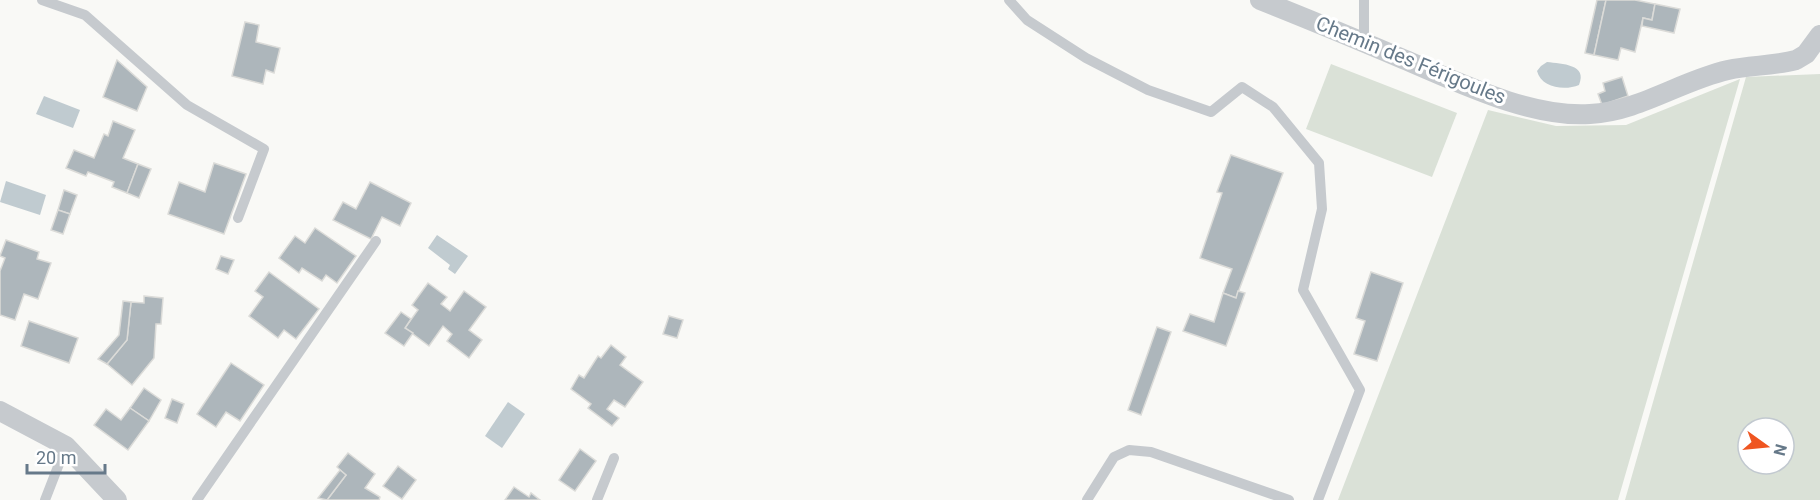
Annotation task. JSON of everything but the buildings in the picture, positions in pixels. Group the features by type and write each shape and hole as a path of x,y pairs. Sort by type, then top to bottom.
{"street":[{"name":"Chemin des Férigoules","path":"1268,2 1474,89 1529,106 1566,114 1614,112 1646,103 1695,81 1728,70 1813,56 1820,35"},
{"path":"0,411 66,446 117,500"}],"lane":[{"path":"42,0 85,15 188,105 264,149 238,218"},
{"path":"1009,0 1027,20 1086,58 1148,90 1211,112 1242,87 1273,107 1319,163 1322,209 1303,290 1360,390 1318,500"},
{"path":"1364,0 1364,42"},
{"path":"197,500 376,241"},
{"path":"45,500 66,446"},
{"path":"1087,500 1114,457 1129,450 1151,452 1288,500"},
{"path":"597,500 614,459"}],"shaded area":[{"path":"1547,62 1577,69 1581,78 1579,85 1561,88 1543,81 1537,71"},
{"path":"1331,64 1457,113 1432,177 1306,129"},
{"path":"1820,74 1820,500 1625,500 1746,77"},
{"path":"1740,79 1618,500 1338,500 1488,110 1556,126 1626,125"},
{"path":"44,96 80,110 73,128 36,114"},
{"path":"6,181 46,195 40,215 0,202"},
{"path":"437,235 468,256 455,274 448,269 450,265 428,248"},
{"path":"508,402 525,414 502,448 485,436"}]}
